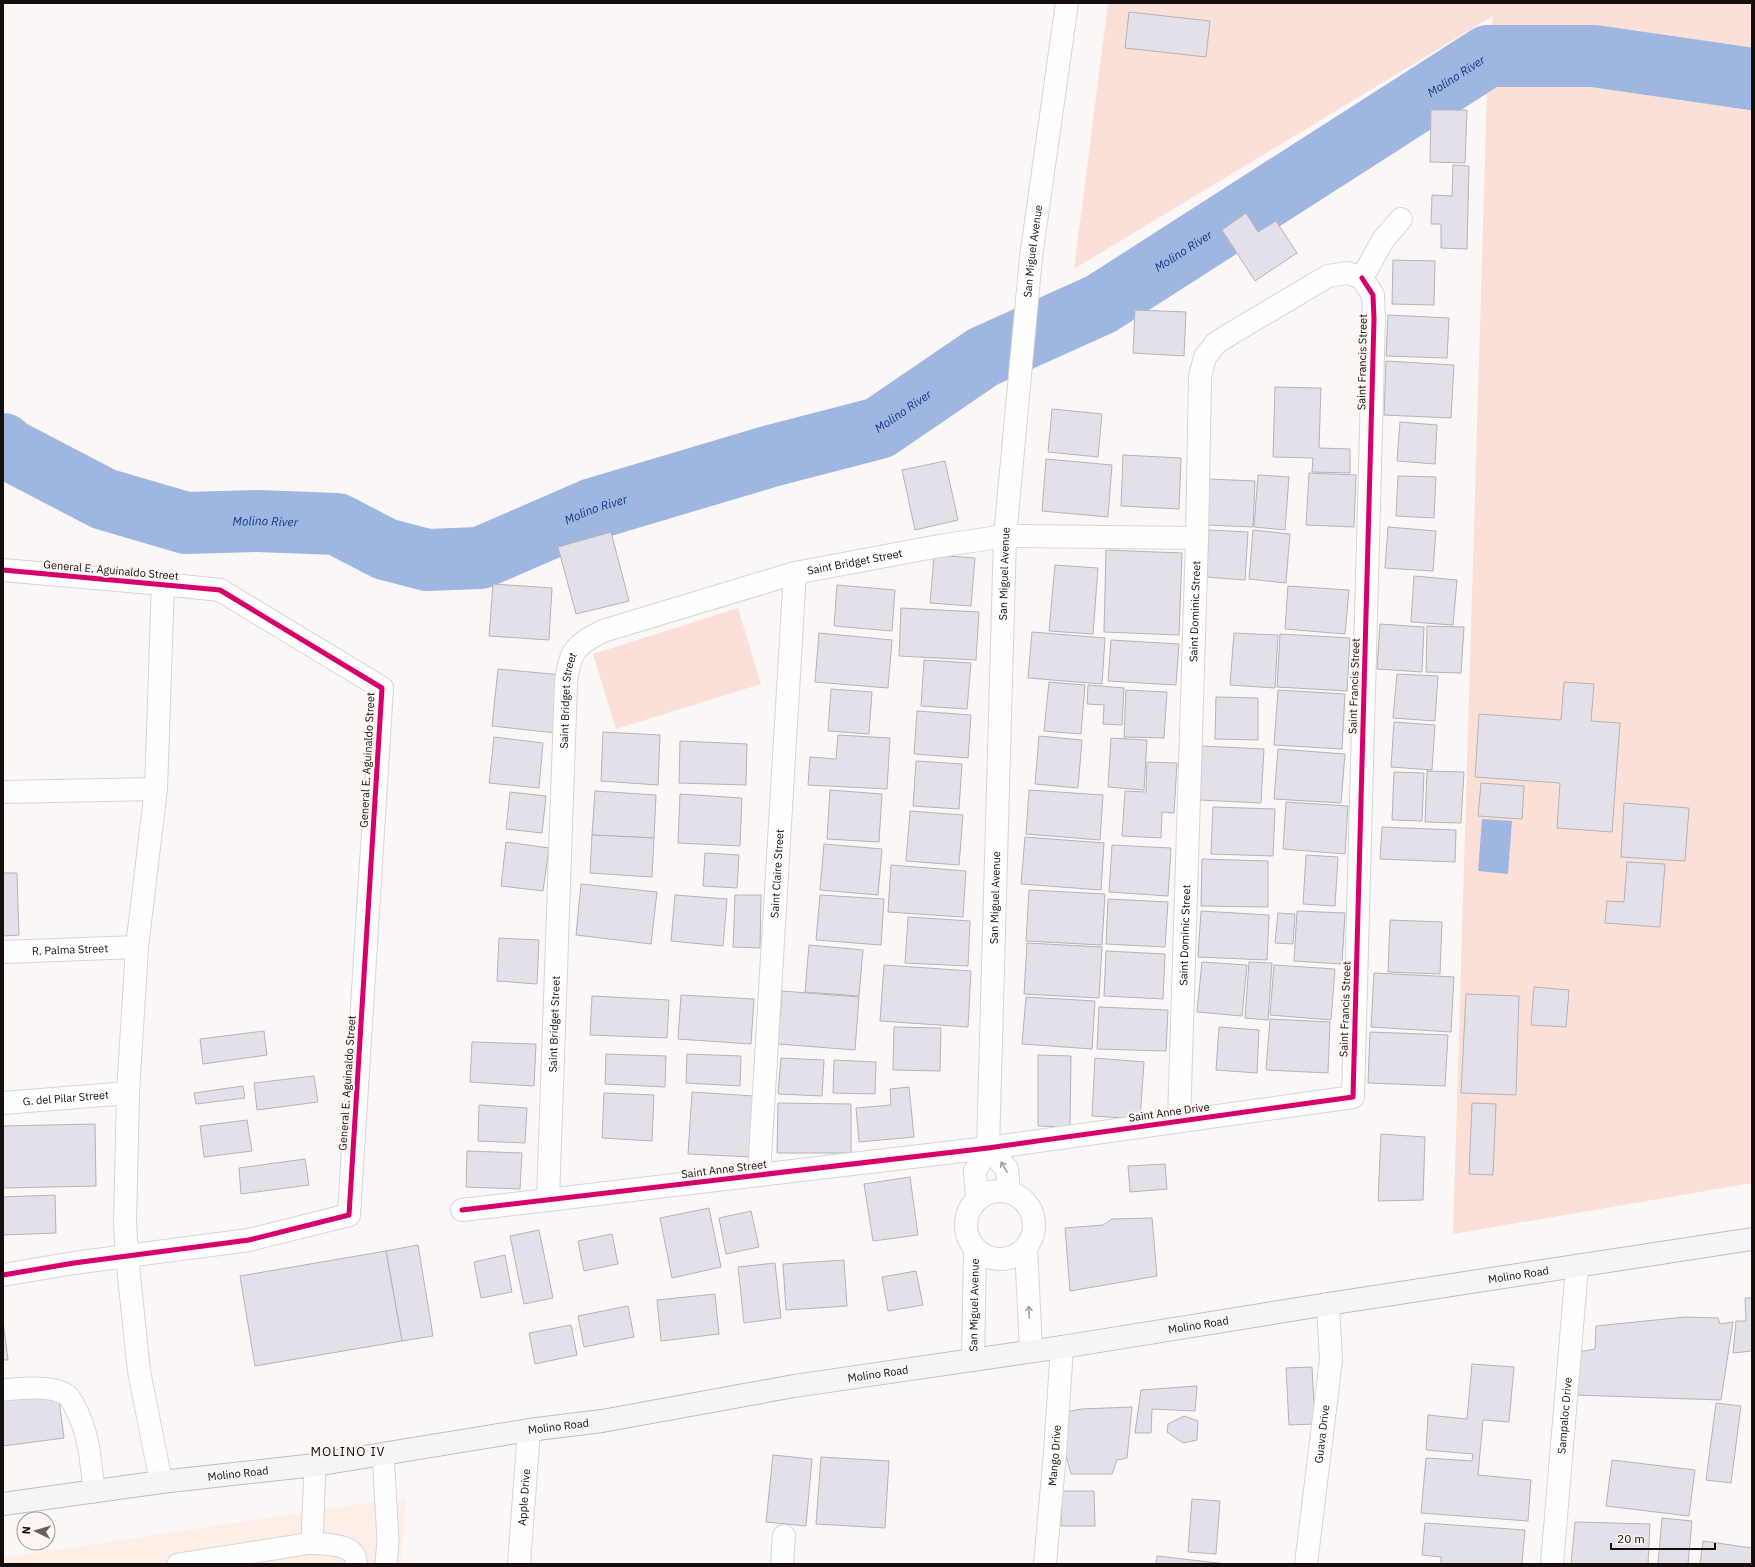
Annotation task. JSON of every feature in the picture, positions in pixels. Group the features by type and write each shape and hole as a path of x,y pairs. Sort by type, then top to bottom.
{"main road":[{"name":"Molino Road","path":"3,1504 161,1482 315,1465 529,1430 602,1421 794,1386 1062,1347 1328,1304 1752,1239"}],"street":[{"name":"San Miguel Avenue","path":"977,1198 975,1171 988,1148 1005,536 1031,257 1067,3"},
{"path":"1362,278 1383,240 1401,219"},
{"name":"Saint Dominic Street","path":"1179,1121 1197,538 1200,377 1205,357 1216,343 1232,333 1328,276 1348,273 1362,278"},
{"name":"Saint Francis Street","path":"1353,1097 1374,319 1373,295 1362,278"},
{"name":"Saint Bridget Street","path":"548,1200 566,690 568,664 575,648 588,638 603,631 795,573 940,546 1005,536 1197,538"},
{"name":"General E. Aguinaldo Street","path":"3,570 220,590 382,688 349,1215 249,1240 127,1257"},
{"name":"Saint Claire Street","path":"759,1175 795,573"},
{"path":"161,1482 139,1371 127,1257 125,1223 128,1093 137,947 156,789 163,584"},
{"path":"3,792 156,789"},
{"name":"R. Palma Street","path":"3,952 137,947"},
{"name":"G. del Pilar Street","path":"3,1103 128,1093"},
{"name":"Saint Anne Drive","path":"988,1148 1353,1097"},
{"path":"988,1148 1007,1169 1009,1192"},
{"name":"Saint Anne Street","path":"462,1210 988,1148"},
{"path":"998,1190 1009,1192 1019,1196 1027,1204 1033,1214 1034,1226 1032,1237 1026,1247 1018,1254 1007,1258 996,1259 985,1256 975,1249 969,1240 966,1229 966,1218 970,1207 977,1198 987,1192 998,1190"},
{"path":"1026,1247 1031,1351"},
{"name":"San Miguel Avenue","path":"973,1360 975,1249"},
{"path":"3,1275 74,1263 127,1257"},
{"name":"Sampaloc Drive","path":"1552,1564 1577,1266"},
{"name":"Guava Drive","path":"1306,1564 1331,1360 1328,1304"},
{"name":"Mango Drive","path":"1045,1564 1055,1453 1062,1347"},
{"name":"Apple Drive","path":"519,1564 529,1430"},
{"path":"782,1564 784,1536"}],"lane":[{"path":"3,1390 20,1388 56,1390 68,1395 80,1416 89,1444 94,1492"},
{"path":"382,1454 388,1540 386,1564"},
{"path":"312,1543 315,1465"},
{"path":"178,1564 312,1543 345,1547 352,1552 356,1560 356,1564"}],"shaded area":[{"path":"1108,3 1752,3 1752,1183 1453,1234 1488,56 1493,16 1074,269"},
{"path":"738,608 761,684 616,729 593,654"},
{"path":"406,1497 401,1564 3,1564 3,1558"}],"water":[{"path":"1482,819 1512,821 1508,874 1478,871"}],"building":[{"path":"1129,12 1210,21 1206,57 1125,48"},
{"path":"1431,110 1467,110 1465,163 1430,162"},
{"path":"1453,165 1469,166 1467,249 1441,248 1441,224 1431,224 1432,195 1452,196"},
{"path":"1246,213 1258,232 1276,221 1297,253 1255,281 1222,230"},
{"path":"1393,260 1435,261 1434,305 1392,304"},
{"path":"1135,310 1186,312 1184,356 1133,353"},
{"path":"1388,315 1449,318 1447,358 1386,356"},
{"path":"1386,361 1454,365 1451,418 1384,415"},
{"path":"1275,387 1321,388 1319,448 1350,449 1350,473 1312,472 1313,458 1273,457"},
{"path":"1052,409 1102,414 1098,457 1048,452"},
{"path":"1400,422 1437,425 1435,464 1397,461"},
{"path":"1123,455 1181,458 1179,509 1121,506"},
{"path":"1046,459 1112,465 1108,517 1042,511"},
{"path":"945,461 958,520 915,530 902,470"},
{"path":"1309,473 1356,475 1354,527 1306,525"},
{"path":"1258,475 1289,477 1285,530 1254,527"},
{"path":"1398,476 1436,477 1434,518 1396,516"},
{"path":"1209,479 1255,481 1253,527 1207,525"},
{"path":"1388,527 1436,531 1433,571 1385,568"},
{"path":"1209,530 1248,532 1245,580 1206,577"},
{"path":"1253,530 1290,534 1286,583 1249,579"},
{"path":"611,532 629,601 576,614 558,547"},
{"path":"1106,550 1182,553 1179,635 1104,632"},
{"path":"934,555 975,558 971,606 930,603"},
{"path":"1055,565 1098,568 1093,634 1049,631"},
{"path":"1414,576 1457,580 1453,625 1411,622"},
{"path":"493,584 552,588 549,640 489,636"},
{"path":"837,585 895,590 892,631 834,626"},
{"path":"1288,586 1349,590 1345,634 1285,629"},
{"path":"901,608 979,612 976,660 899,656"},
{"path":"1380,624 1424,627 1422,672 1377,669"},
{"path":"1427,626 1464,627 1461,673 1426,672"},
{"path":"1032,632 1105,638 1102,684 1028,678"},
{"path":"819,633 892,640 888,688 815,682"},
{"path":"1234,633 1278,635 1275,688 1230,685"},
{"path":"1280,634 1350,638 1347,691 1277,687"},
{"path":"1111,640 1179,644 1176,685 1108,681"},
{"path":"924,660 971,663 967,709 921,706"},
{"path":"498,669 562,675 556,733 492,726"},
{"path":"1397,674 1438,676 1435,721 1393,718"},
{"path":"1049,682 1085,685 1081,734 1044,731"},
{"path":"1564,682 1594,684 1591,721 1620,723 1612,832 1557,828 1560,783 1475,777 1479,714 1561,720"},
{"path":"1088,685 1124,688 1122,725 1103,724 1104,705 1087,704"},
{"path":"831,689 872,692 869,734 828,731"},
{"path":"1126,690 1167,692 1164,738 1124,737"},
{"path":"1278,690 1345,694 1342,749 1274,745"},
{"path":"1216,697 1258,698 1258,740 1215,739"},
{"path":"917,711 971,715 968,758 914,754"},
{"path":"1394,722 1435,725 1432,770 1391,767"},
{"path":"603,732 660,735 658,785 601,781"},
{"path":"838,735 890,738 887,789 808,785 810,757 836,759"},
{"path":"1039,736 1082,740 1078,788 1035,784"},
{"path":"494,737 543,743 539,788 489,783"},
{"path":"1111,738 1147,740 1144,790 1108,787"},
{"path":"680,741 747,744 746,785 679,783"},
{"path":"1202,746 1264,749 1261,803 1200,800"},
{"path":"1278,749 1345,754 1341,803 1274,799"},
{"path":"916,761 962,764 959,809 913,806"},
{"path":"1147,762 1177,763 1174,813 1162,812 1161,838 1122,836 1125,791 1146,792"},
{"path":"1427,771 1464,772 1461,823 1425,822"},
{"path":"1394,772 1424,773 1422,821 1392,820"},
{"path":"1481,783 1524,786 1522,819 1478,816"},
{"path":"830,790 882,794 879,842 827,839"},
{"path":"1029,790 1103,795 1100,840 1026,834"},
{"path":"595,791 656,795 654,838 592,835"},
{"path":"510,792 546,796 542,833 506,829"},
{"path":"680,794 742,798 740,846 678,843"},
{"path":"1286,802 1348,806 1345,854 1283,849"},
{"path":"1624,803 1689,808 1685,861 1621,857"},
{"path":"1213,807 1275,809 1273,856 1211,854"},
{"path":"910,811 963,815 959,865 906,861"},
{"path":"1382,827 1456,830 1455,862 1380,859"},
{"path":"592,835 654,838 652,877 590,873"},
{"path":"1025,837 1104,843 1101,890 1021,884"},
{"path":"506,842 549,848 543,891 501,886"},
{"path":"824,844 882,849 878,895 820,890"},
{"path":"1112,845 1171,848 1168,896 1109,892"},
{"path":"705,853 739,855 737,888 703,886"},
{"path":"1306,855 1338,857 1335,906 1303,904"},
{"path":"1202,859 1268,861 1268,907 1201,906"},
{"path":"1627,862 1665,864 1660,927 1605,923 1607,901 1624,902"},
{"path":"891,865 966,871 963,917 888,912"},
{"path":"3,873 17,873 19,935 3,936"},
{"path":"581,884 657,892 651,944 576,935"},
{"path":"1029,890 1105,894 1102,945 1026,941"},
{"path":"675,895 727,899 723,946 671,941"},
{"path":"735,895 761,895 760,948 733,947"},
{"path":"820,895 884,899 881,945 816,940"},
{"path":"1108,899 1168,902 1165,947 1106,944"},
{"path":"1201,911 1269,915 1267,960 1198,957"},
{"path":"1297,911 1345,913 1342,964 1294,961"},
{"path":"1278,913 1295,914 1293,944 1275,943"},
{"path":"908,917 970,921 968,966 905,963"},
{"path":"1390,920 1442,922 1440,974 1388,972"},
{"path":"499,938 539,940 537,984 497,981"},
{"path":"1027,943 1102,947 1099,998 1024,994"},
{"path":"809,945 863,950 859,996 805,992"},
{"path":"1106,951 1165,954 1163,999 1104,996"},
{"path":"1202,962 1247,965 1242,1016 1197,1012"},
{"path":"1249,962 1272,963 1268,1020 1245,1018"},
{"path":"884,965 971,971 968,1027 880,1021"},
{"path":"1274,965 1335,969 1331,1020 1270,1015"},
{"path":"1374,973 1454,977 1451,1032 1371,1027"},
{"path":"1534,987 1569,990 1566,1027 1531,1025"},
{"path":"782,991 859,997 855,1050 778,1044"},
{"path":"1466,994 1519,996 1516,1095 1461,1093"},
{"path":"681,995 754,999 751,1044 678,1039"},
{"path":"592,996 669,1000 667,1038 590,1035"},
{"path":"1026,997 1095,1001 1092,1049 1022,1044"},
{"path":"1099,1007 1168,1010 1166,1051 1097,1049"},
{"path":"1270,1019 1330,1022 1328,1073 1266,1070"},
{"path":"894,1027 941,1028 940,1071 893,1070"},
{"path":"1219,1027 1259,1030 1257,1073 1216,1070"},
{"path":"264,1031 267,1055 203,1064 200,1039"},
{"path":"1370,1032 1448,1035 1445,1086 1368,1083"},
{"path":"472,1042 536,1044 534,1086 470,1082"},
{"path":"606,1054 666,1056 665,1087 605,1084"},
{"path":"687,1054 741,1056 740,1086 686,1083"},
{"path":"1038,1055 1071,1056 1070,1127 1038,1126"},
{"path":"781,1058 824,1060 822,1096 778,1094"},
{"path":"1095,1058 1144,1062 1140,1119 1092,1116"},
{"path":"834,1060 876,1062 875,1094 833,1093"},
{"path":"314,1076 318,1102 257,1110 254,1083"},
{"path":"243,1086 245,1098 196,1104 194,1093"},
{"path":"909,1087 914,1137 859,1142 856,1108 891,1105 890,1089"},
{"path":"692,1092 754,1096 751,1157 688,1154"},
{"path":"604,1093 654,1095 652,1141 602,1138"},
{"path":"778,1103 851,1104 851,1153 777,1153"},
{"path":"1472,1103 1496,1104 1493,1175 1469,1174"},
{"path":"479,1105 527,1108 525,1143 478,1141"},
{"path":"247,1120 252,1151 204,1157 200,1126"},
{"path":"95,1124 96,1186 3,1188 3,1126"},
{"path":"1381,1134 1425,1137 1423,1200 1378,1201"},
{"path":"467,1151 522,1153 520,1189 466,1187"},
{"path":"305,1159 309,1185 241,1194 239,1168"},
{"path":"1165,1164 1167,1189 1130,1192 1128,1166"},
{"path":"910,1177 918,1235 873,1241 864,1184"},
{"path":"55,1195 56,1233 3,1235 3,1197"},
{"path":"709,1208 721,1267 672,1278 660,1218"},
{"path":"751,1211 759,1247 726,1254 719,1218"},
{"path":"1152,1218 1157,1276 1070,1291 1065,1228 1103,1225 1112,1219"},
{"path":"539,1230 553,1298 524,1304 510,1236"},
{"path":"612,1234 618,1264 584,1271 578,1241"},
{"path":"418,1245 433,1336 402,1341 386,1251"},
{"path":"386,1251 402,1341 255,1366 240,1276"},
{"path":"505,1255 512,1292 481,1298 474,1262"},
{"path":"844,1260 847,1306 786,1310 783,1264"},
{"path":"775,1263 781,1318 744,1323 738,1267"},
{"path":"916,1271 923,1305 888,1311 882,1277"},
{"path":"715,1294 719,1334 661,1341 657,1300"},
{"path":"1745,1298 1752,1298 1752,1351 1733,1353 1736,1321 1746,1321"},
{"path":"628,1306 634,1337 584,1347 578,1316"},
{"path":"1685,1317 1718,1318 1720,1324 1733,1322 1721,1400 1575,1395 1578,1352 1595,1349 1596,1326"},
{"path":"3,1321 8,1360 3,1360"},
{"path":"571,1325 577,1355 535,1364 529,1333"},
{"path":"1472,1364 1514,1367 1509,1422 1483,1420 1478,1475 1531,1480 1528,1521 1421,1513 1426,1458 1472,1461 1473,1454 1426,1450 1428,1415 1467,1419"},
{"path":"1312,1367 1315,1424 1289,1425 1286,1368"},
{"path":"1197,1386 1195,1411 1152,1409 1151,1433 1135,1433 1141,1390"},
{"path":"58,1393 64,1438 3,1446 3,1401"},
{"path":"1716,1403 1741,1406 1731,1483 1706,1480"},
{"path":"1132,1407 1127,1458 1117,1460 1112,1474 1071,1474 1062,1440 1067,1412 1081,1409"},
{"path":"1184,1416 1198,1421 1197,1440 1183,1443 1167,1432 1168,1424"},
{"path":"773,1455 812,1459 806,1526 766,1522"},
{"path":"821,1457 889,1461 885,1528 816,1524"},
{"path":"1612,1460 1695,1470 1689,1516 1606,1506"},
{"path":"1062,1491 1094,1491 1095,1526 1061,1526"},
{"path":"1192,1499 1220,1501 1216,1554 1188,1552"},
{"path":"1662,1518 1692,1521 1688,1564 1658,1564"},
{"path":"1575,1522 1650,1524 1648,1564 1571,1564"},
{"path":"1425,1523 1525,1530 1522,1564 1441,1564 1441,1557 1422,1555"},
{"path":"1703,1541 1752,1548 1752,1564 1700,1564"},
{"path":"1157,1556 1227,1564 1156,1564"}],"waterway":[{"name":"Molino River","path":"3,444 8,449 104,499 186,523 258,521 337,524 385,549 427,560 480,558 593,509 771,456 879,428 983,357 1101,304 1488,56 1594,56 1752,79"}],"cycle path":[{"path":"462,1210 988,1148 1353,1097 1374,319 1373,295 1362,278"},
{"path":"3,570 220,590 382,688 349,1215 249,1240 74,1263 3,1275"}],"district":[{"name":"MOLINO IV","path":"348,1451"}]}
